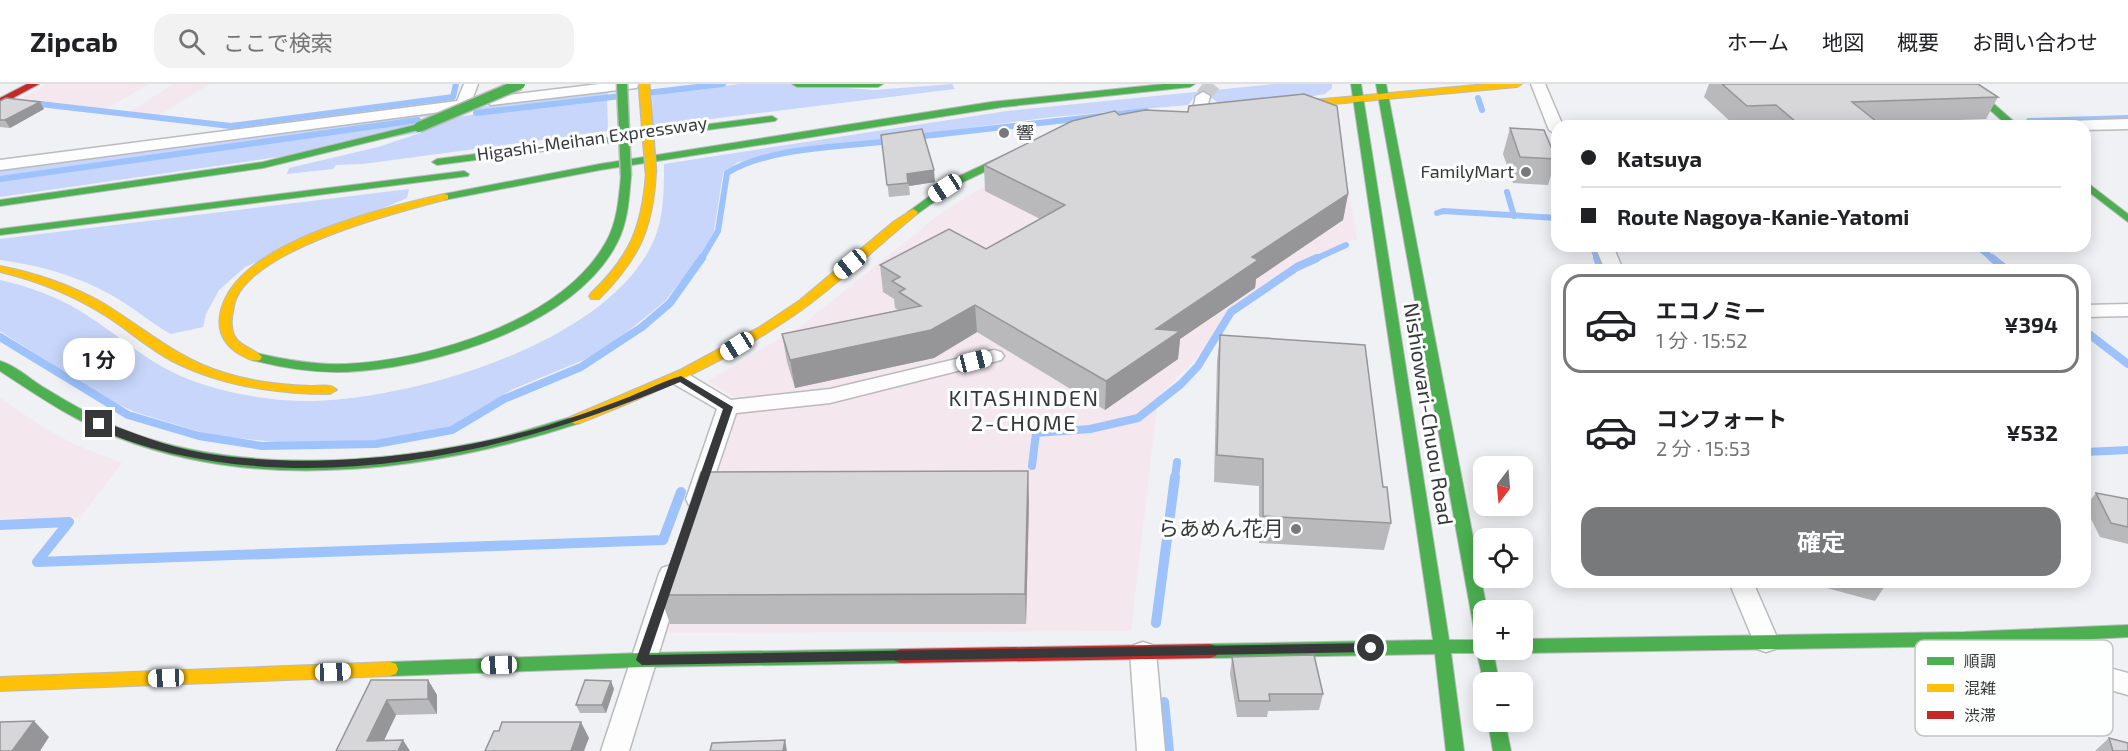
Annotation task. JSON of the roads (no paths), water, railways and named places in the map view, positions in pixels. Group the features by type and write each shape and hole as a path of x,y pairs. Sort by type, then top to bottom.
{"main road":[{"path":"0,102 34,84"},
{"path":"0,203 230,171 356,146 419,127 520,84"},
{"path":"622,84 626,176 621,223 606,252 594,268 577,284 539,312 482,339 422,358 386,365 323,371 277,364 246,354 231,343 224,329 224,315 237,289 267,263 309,239 384,212 462,193 588,169 933,117 1014,102"},
{"path":"585,304 620,272 638,246 650,205 651,172 644,84"},
{"path":"797,84 830,86 878,84"},
{"path":"975,94 1064,84"},
{"name":"Higashi-Meihan Expressway","path":"534,165 1014,102 1190,84"},
{"name":"Nishiowari-Chuou Road","path":"1356,84 1442,646 1455,751"},
{"path":"1267,107 1358,99 1382,90 1517,84"},
{"path":"1966,84 2007,120"},
{"name":"Nishiowari-Chuou Road","path":"1382,90 1477,600"},
{"name":"Higashi-Meihan Expressway","path":"427,164 789,117"},
{"path":"0,365 67,409 115,432 159,447 204,457 270,463 383,461 458,450 550,428 617,405 681,379 789,313 935,195 956,181 994,161 1043,142"},
{"name":"Higashi-Meihan Expressway","path":"0,232 476,172"},
{"path":"2091,189 2128,219"},
{"path":"0,216 59,209"},
{"path":"0,269 40,278 69,289 117,318 160,349 231,380 286,389 345,389"},
{"path":"1533,646 1964,639 2128,631"},
{"path":"0,684 642,660 1442,646 1473,647"},
{"path":"1499,732 1502,751"}],"street":[{"path":"463,105 471,84"},
{"path":"0,165 637,84"},
{"path":"1538,84 1553,120"},
{"path":"1199,113 1203,96"},
{"path":"2091,125 2128,124"},
{"path":"2091,311 2128,310"},
{"path":"681,379 728,407 830,396 994,356"},
{"path":"690,517 728,407"},
{"path":"615,751 642,660 679,550"},
{"path":"1744,588 1766,642"},
{"path":"1143,652 1151,751"},
{"path":"2113,680 2128,684"}],"waterway":[{"path":"31,103 231,126 453,97 456,84"},
{"path":"646,93 723,84"},
{"path":"476,113 621,96"},
{"path":"1478,98 1482,110"},
{"path":"915,137 1146,111"},
{"path":"2062,120 2128,118"},
{"path":"0,179 418,120"},
{"path":"701,260 718,231 727,173 744,164 784,153 890,141"},
{"path":"1507,192 1514,215"},
{"path":"1437,213 1443,211 1514,215"},
{"path":"1514,215 1551,218"},
{"path":"1313,260 1346,245"},
{"path":"1595,252 1598,260"},
{"path":"1984,252 1994,260"},
{"path":"0,337 128,415 199,436 262,446 376,444 452,430 504,399 581,367 642,327 670,303 702,258"},
{"path":"1032,466 1036,433 1090,429 1138,418 1181,384 1198,366 1231,312 1297,267 1317,258"},
{"path":"1597,258 1600,264"},
{"path":"1992,258 2000,264"},
{"path":"2091,336 2128,364"},
{"path":"2091,452 2128,450"},
{"path":"1175,478 1177,462"},
{"path":"1156,623 1175,477"},
{"path":"0,525 69,522 37,562 663,540 681,492"},
{"path":"1164,702 1169,751"}],"tunnel":[{"path":"1203,96 1213,84"}],"place":[{"name":"響","path":"1004,133"},
{"name":"FamilyMart","path":"1526,172"},
{"name":"らあめん花月","path":"1296,529"}],"district":[{"name":"KITASHINDEN 2-CHOME","path":"1024,410"}]}
